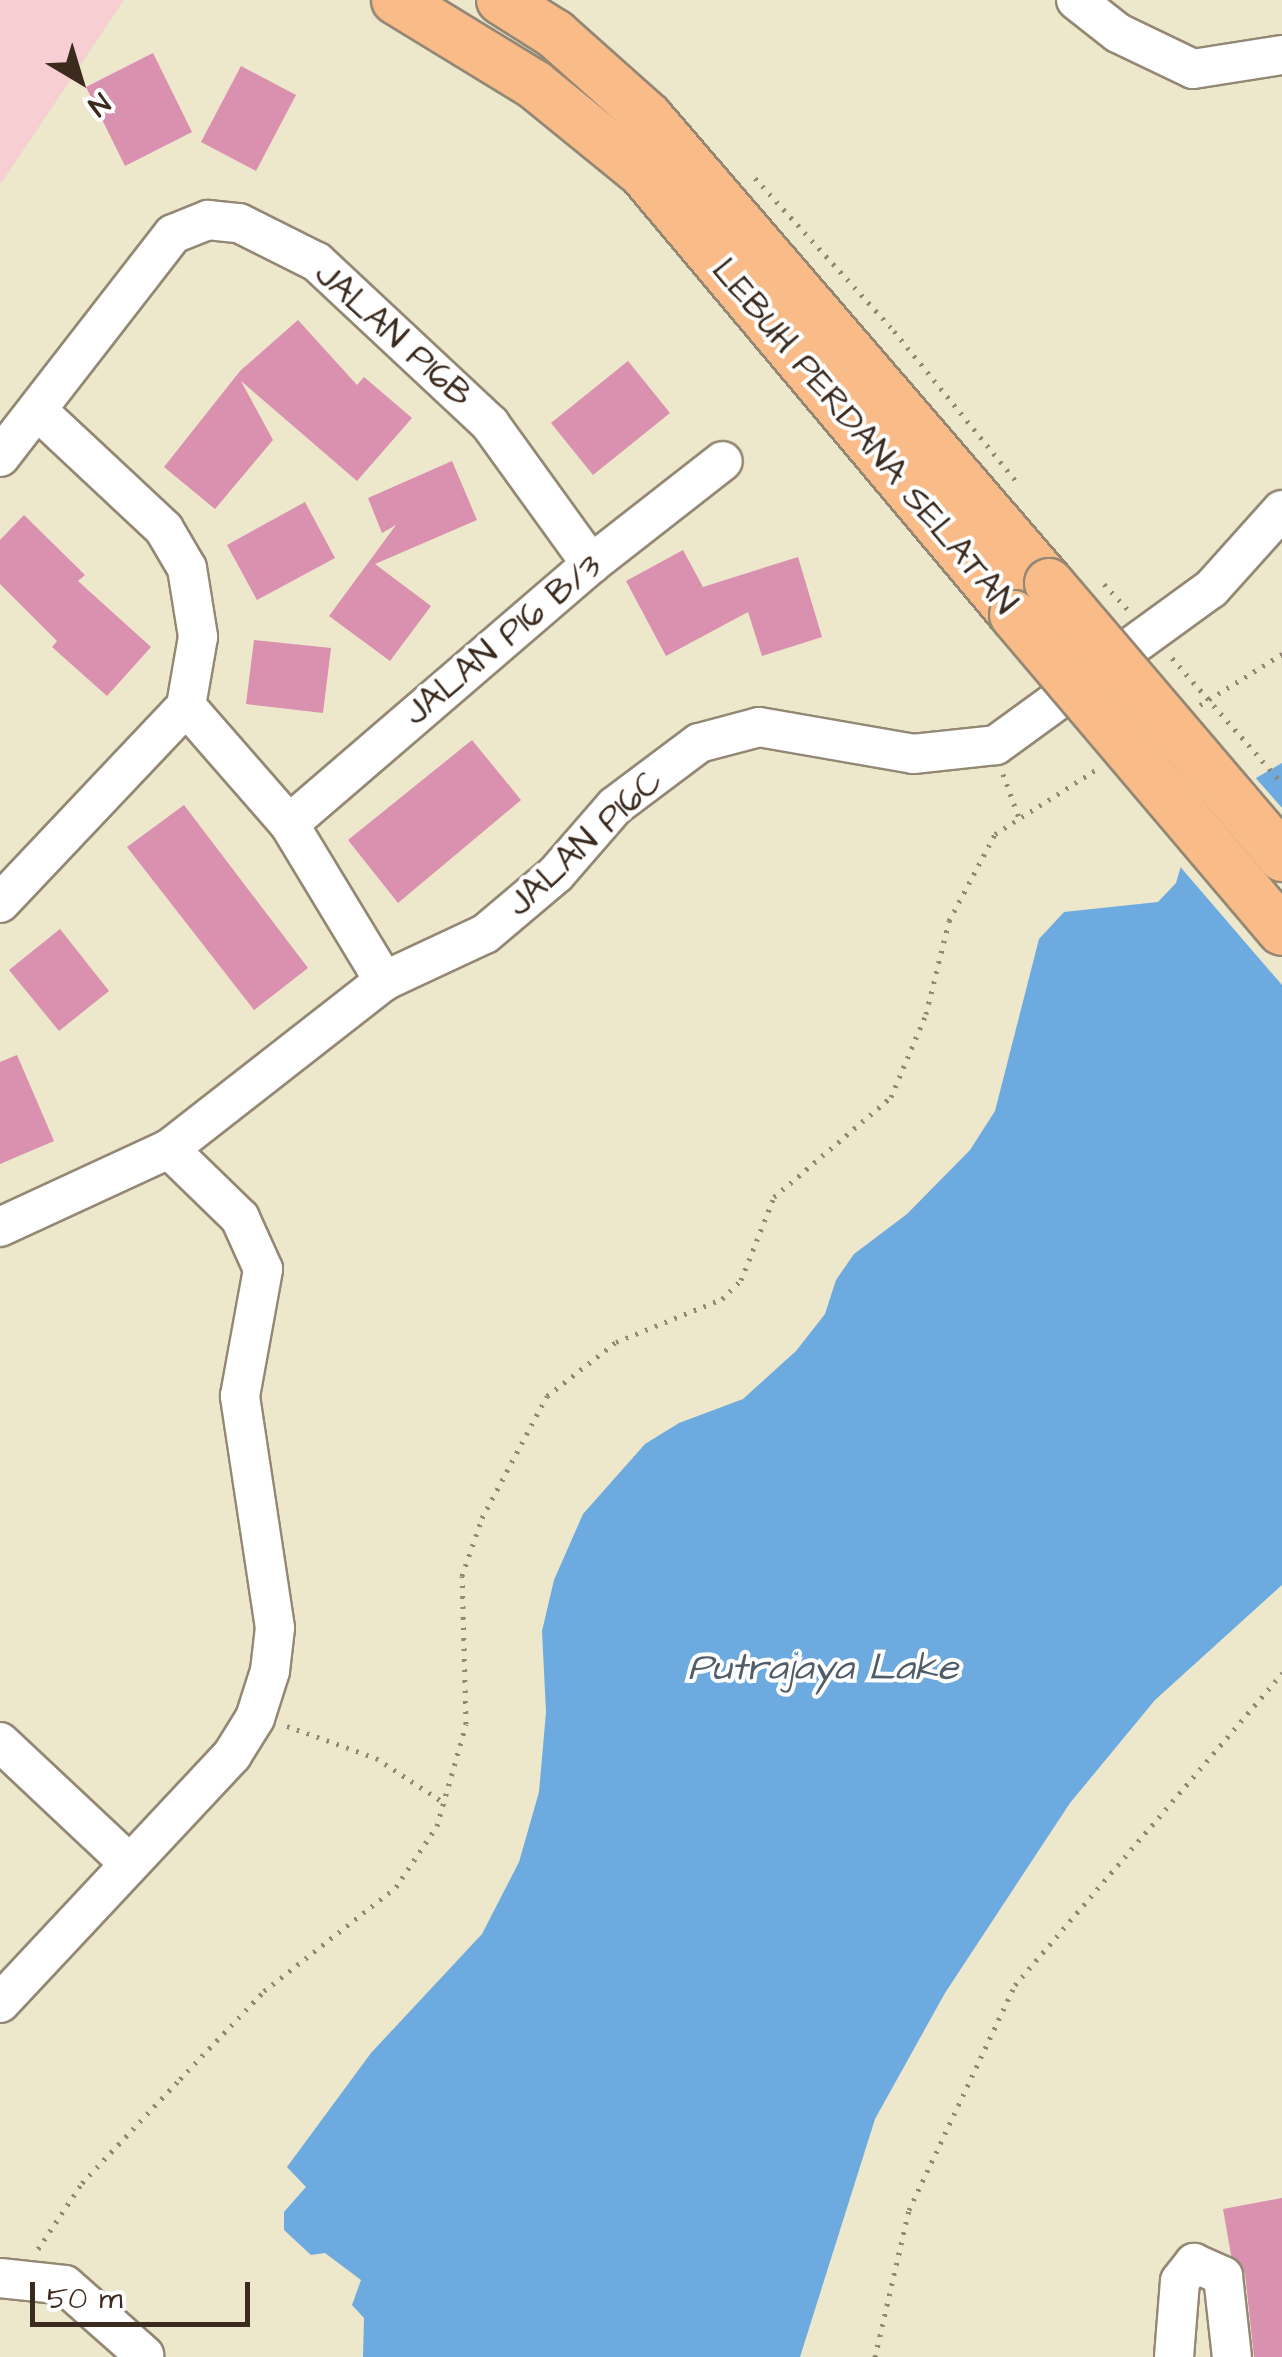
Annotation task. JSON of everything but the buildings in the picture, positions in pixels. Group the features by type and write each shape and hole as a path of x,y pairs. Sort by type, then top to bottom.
{"main road":[{"name":"LEBUH PERDANA SELATAN","path":"396,0 535,85 643,174 1282,931"},
{"name":"LEBUH PERDANA SELATAN","path":"501,0 555,34 648,117 1282,857"}],"street":[{"path":"1076,0 1118,33 1193,69 1282,55"},
{"name":"JALAN P16B","path":"0,457 173,234 208,220 240,222 317,262 490,424 591,564"},
{"path":"0,903 186,706 198,637 187,568 164,529 36,410"},
{"name":"JALAN P16 B/3","path":"289,824 591,564 722,462"},
{"name":"JALAN P16C","path":"0,1227 168,1149 384,981 486,934 556,874 615,806 720,734 773,728 936,755 996,744 1211,589 1282,510"},
{"path":"186,706 289,824 384,981"},
{"path":"0,2003 232,1755 254,1718 275,1628 240,1396 263,1269 240,1218 168,1149"},
{"path":"0,1742 130,1864"},
{"path":"1174,2357 1180,2281 1194,2263 1223,2276 1232,2357"},
{"path":"14,2278 65,2285 144,2355"}],"path":[{"path":"1185,714 1282,654"},
{"path":"996,744 1020,818"},
{"path":"14,2278 82,2183 264,1991 396,1888 446,1805 466,1724 462,1576 516,1447 546,1396 574,1369 616,1342 722,1299 741,1280 774,1197 891,1097 926,1014 949,920 995,834 1103,765"},
{"path":"875,2357 908,2210 1015,1985 1282,1673"},
{"path":"254,1718 315,1732 376,1758 446,1805"}],"shaded area":[{"path":"0,0 124,0 0,185"}],"water":[{"name":"Putrajaya Lake","path":"1282,763 1282,1585 1155,1700 1070,1803 945,1993 875,2119 800,2357 363,2357 364,2318 352,2305 361,2280 325,2253 311,2255 284,2230 284,2212 306,2187 287,2167 371,2053 482,1934 519,1862 539,1792 546,1712 542,1631 554,1580 583,1514 645,1444 679,1423 743,1399 796,1351 825,1314 836,1280 854,1254 907,1214 970,1150 995,1111 1039,939 1064,912 1158,902 1176,883 1197,812"}],"pier":[{"path":"1253,775 1282,808 1282,985 1177,863 1193,809"}]}
